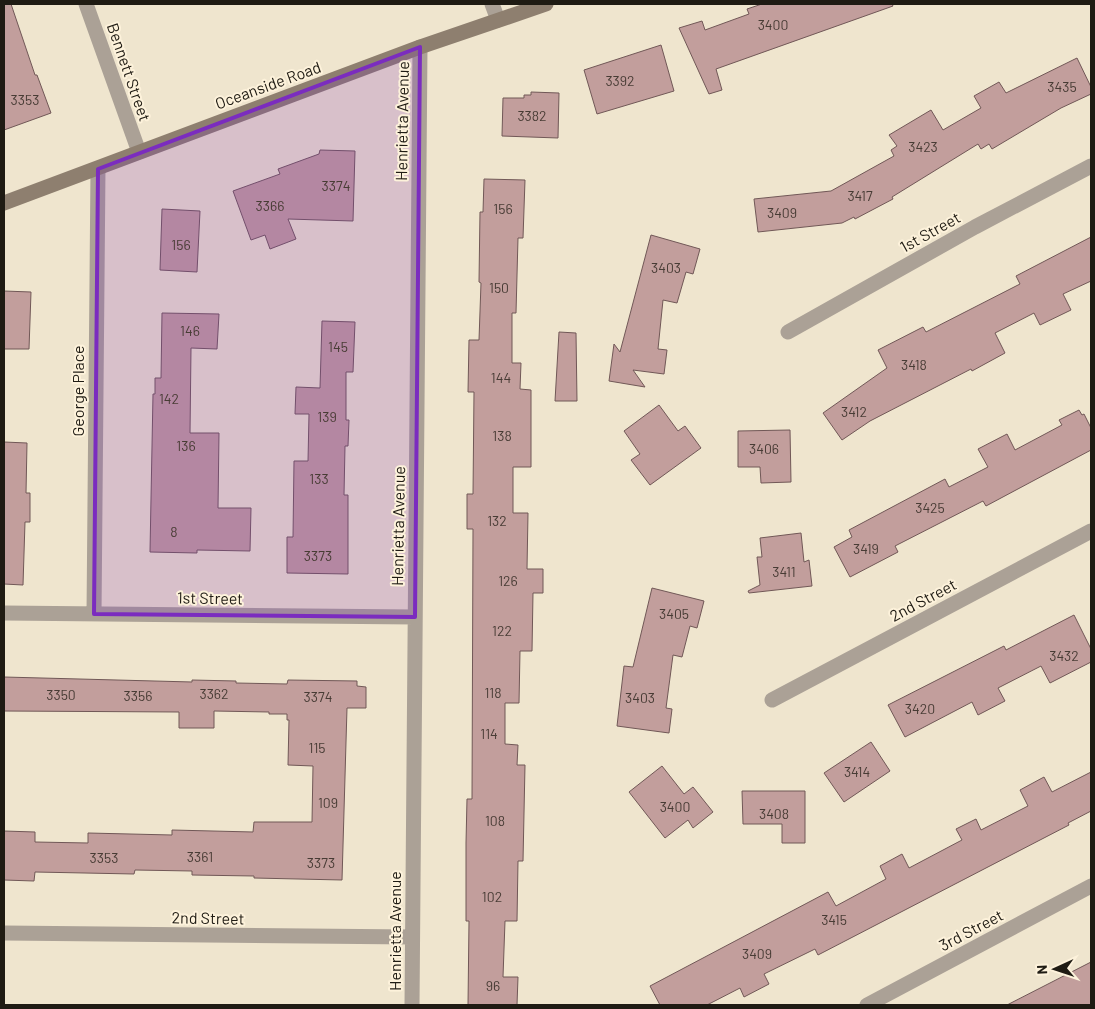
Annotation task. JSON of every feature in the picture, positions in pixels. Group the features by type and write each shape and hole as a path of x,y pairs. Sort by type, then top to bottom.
{"main road":[{"name":"Oceanside Road","path":"4,203 420,47 546,4"}],"street":[{"name":"Bennett Street","path":"86,4 139,152"},
{"path":"492,4 498,20"},
{"name":"Henrietta Avenue","path":"412,1005 420,47"},
{"name":"1st Street","path":"788,332 976,227 1091,166"},
{"name":"George Place","path":"94,614 98,169"},
{"name":"2nd Street","path":"772,700 1091,530"},
{"name":"1st Street","path":"4,613 415,617"},
{"name":"3rd Street","path":"867,1005 1091,886"},
{"name":"2nd Street","path":"4,933 412,937"}],"highlighted area":[{"path":"420,47 415,617 94,614 98,169"}],"building":[{"path":"4,4 11,4 35,75 37,75 51,113 4,130"},
{"path":"762,4 892,4 893,6 716,69 722,90 709,94 679,28 702,21 705,30 749,14 747,9"},
{"path":"661,45 674,91 597,114 584,70"},
{"path":"1077,58 1091,87 1091,94 1061,108 992,149 989,144 981,149 978,144 892,197 893,199 855,219 854,217 842,223 758,232 754,199 831,191 894,156 891,150 897,146 889,135 931,110 943,130 981,108 974,96 999,82 1006,93"},
{"path":"531,92 559,93 558,138 502,136 503,98 524,98 524,95 531,95"},
{"path":"320,150 355,151 353,221 288,219 296,239 270,249 265,235 251,240 233,191 280,174 278,169 319,154"},
{"path":"484,179 525,180 523,238 518,238 516,313 512,313 512,363 521,363 520,389 531,390 531,467 513,467 513,513 528,513 527,569 543,569 543,593 533,593 532,651 520,651 519,703 505,703 505,744 518,745 517,765 525,765 523,861 518,861 517,921 505,921 503,977 518,977 517,1005 468,1005 469,921 466,921 466,843 467,799 472,799 473,529 467,529 467,494 473,494 474,392 468,392 469,340 479,340 481,283 479,282 480,212 483,212"},
{"path":"162,209 200,211 197,272 160,270"},
{"path":"651,235 700,249 693,274 686,272 677,303 663,300 658,349 667,350 664,374 633,370 645,387 609,381 614,344 620,352"},
{"path":"1091,237 1091,281 1063,294 1071,310 1040,325 1034,313 995,333 1005,353 870,421 842,440 823,413 887,368 878,350 923,327 926,332 1020,284 1016,276"},
{"path":"4,291 31,292 29,349 4,349"},
{"path":"162,313 219,314 217,349 191,348 190,433 219,433 218,508 251,508 250,551 197,550 197,553 150,552 153,394 155,394 155,378 161,378"},
{"path":"322,321 355,322 353,372 346,372 346,420 349,420 348,446 345,446 344,495 348,495 348,574 287,573 287,537 293,537 294,461 308,461 309,414 295,414 296,387 320,388"},
{"path":"559,332 576,333 577,401 555,401"},
{"path":"659,405 678,431 685,426 701,448 650,485 631,460 640,454 624,431"},
{"path":"1079,410 1082,415 1084,414 1091,428 1091,450 986,506 983,501 895,546 898,552 850,577 834,547 852,537 849,530 945,479 949,487 988,467 978,449 1007,434 1015,450 1062,425 1059,420"},
{"path":"790,430 791,482 761,483 760,467 738,467 738,431"},
{"path":"4,442 27,443 26,493 30,493 30,522 25,522 23,585 4,584"},
{"path":"801,533 804,562 809,560 812,586 749,593 748,591 760,585 757,557 762,557 760,538"},
{"path":"652,588 704,601 697,628 690,626 682,657 673,655 666,708 672,709 669,733 617,726 624,666 633,667"},
{"path":"1074,615 1091,649 1091,662 1050,683 1041,666 998,688 1005,701 978,715 972,702 905,737 888,705 1004,646 1006,650"},
{"path":"4,677 192,682 192,680 236,681 236,683 287,684 288,680 357,681 357,686 366,687 366,708 347,708 342,880 254,878 254,876 192,875 192,871 135,870 134,874 35,872 34,881 4,880 4,831 35,832 35,842 88,843 88,833 172,835 172,830 253,832 254,822 312,822 313,766 288,765 289,720 287,720 287,714 214,711 214,728 179,728 179,712 4,711"},
{"path":"871,742 890,771 844,802 824,773"},
{"path":"662,766 684,794 693,787 713,812 693,828 688,820 665,838 629,792"},
{"path":"1091,772 1091,811 1068,823 1069,825 818,955 815,949 764,974 769,984 744,997 740,988 707,1005 660,1005 650,986 828,892 836,906 886,879 880,866 902,854 909,868 962,840 956,829 976,819 981,830 1028,806 1020,790 1044,777 1052,792"},
{"path":"742,791 805,791 805,843 782,843 782,824 743,824"},
{"path":"1091,962 1091,1005 1007,1005"}]}
